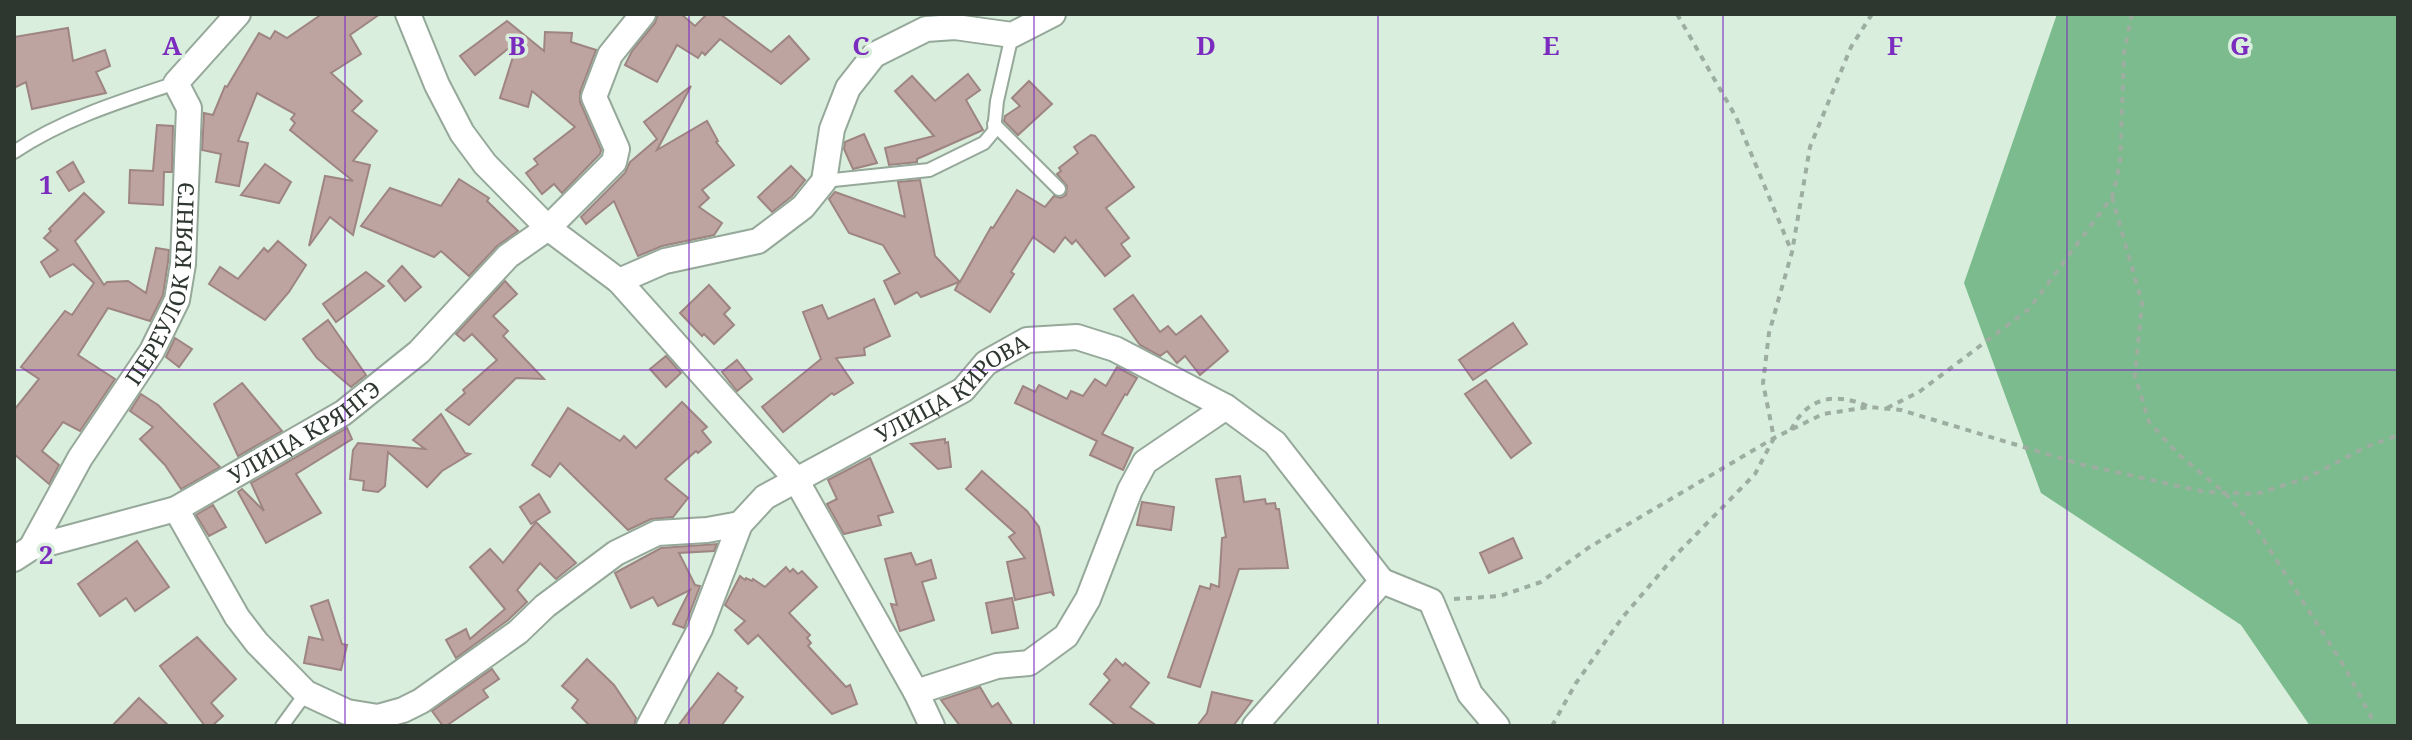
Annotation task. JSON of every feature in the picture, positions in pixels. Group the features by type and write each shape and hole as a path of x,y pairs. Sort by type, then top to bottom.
{"street":[{"path":"176,83 238,14"},
{"path":"408,14 437,85 462,133 485,164 548,228 619,281 795,478 916,692 932,726"},
{"name":"УЛИЦА КРЯНГЭ","path":"22,553 176,509 343,413 419,352 508,256 548,228 614,162 617,149 594,97 610,55 643,14"},
{"path":"619,281 665,261 758,241 803,207 824,181 832,129 848,88 874,55 926,29 955,27 1012,35 1053,14"},
{"name":"ПЕРЕУЛОК КРЯНГЭ","path":"22,553 80,458 152,351 177,300 183,264 189,108 176,83"},
{"name":"УЛИЦА КИРОВА","path":"740,524 765,497 795,478 917,417 963,390 986,363 1027,340 1077,337 1115,349 1226,407 1275,443 1382,581"},
{"path":"916,692 997,666 1029,663 1066,636 1088,599 1130,490 1145,462 1226,407"},
{"path":"176,509 237,617 257,643 306,693 347,712 378,717 421,701 518,632 545,606 616,553 657,533 707,530 740,524"},
{"path":"649,726 700,629 740,524"},
{"path":"1255,726 1382,581 1431,601 1470,694 1497,726"}],"lane":[{"path":"824,181 929,170 984,143 994,131 997,101 1012,35"},
{"path":"14,152 40,134 121,101 176,83"},
{"path":"994,124 1059,189"},
{"path":"282,726 306,693"}],"path":[{"path":"1677,14 1736,117 1792,252"},
{"path":"1552,726 1576,683 1622,618 1674,557 1755,474 1774,438 1763,383 1769,333 1792,252 1810,147 1851,47 1872,14"},
{"path":"1886,408 1919,392 2029,309 2112,197 2120,164 2124,53 2132,14"},
{"path":"2112,197 2142,303 2135,376 2149,422 2178,454 2225,493 2258,531 2344,666 2376,726"},
{"path":"1791,430 1796,418 1818,401 1849,398 1869,407"},
{"path":"1431,601 1500,596 1541,582 1588,548 1774,438 1823,414 1869,407 1901,410 2080,464 2205,492 2225,493 2256,494 2280,488 2398,435"}],"green space":[{"path":"2057,14 2398,14 2398,726 2310,726 2241,625 2041,493 1964,283"}],"building":[{"path":"322,14 380,14 350,35 361,54 331,73 362,101 352,111 377,131 353,161 370,165 353,235 330,217 309,246 325,176 353,181 290,130 295,123 291,119 295,114 257,93 238,141 248,143 239,186 216,182 221,154 202,150 204,113 213,115 225,86 259,33 270,39 275,31 287,38"},
{"path":"658,14 681,14 695,26 707,14 720,14 771,52 789,36 809,59 781,84 720,39 698,58 677,45 657,82 625,65"},
{"path":"507,21 544,51 545,32 572,33 571,42 596,50 580,92 580,102 601,150 562,193 554,184 542,194 526,173 538,164 534,159 575,127 532,91 528,107 500,98 518,41 475,75 460,56"},
{"path":"68,28 73,61 105,50 110,66 96,72 106,93 32,109 26,82 14,88 14,37"},
{"path":"968,74 980,90 966,100 983,130 917,159 917,162 889,165 885,148 934,136 895,91 912,76 935,101"},
{"path":"1029,81 1052,104 1018,135 1004,121 1005,116 1020,106 1012,98"},
{"path":"691,86 657,150 707,121 716,142 734,165 702,190 709,198 699,207 722,223 714,235 662,246 638,256 614,201 586,224 581,217 625,173 630,162 657,139 644,122"},
{"path":"157,125 173,126 172,172 164,172 163,205 129,203 130,170 153,171"},
{"path":"864,134 877,163 853,169 844,149 845,142"},
{"path":"1091,135 1095,136 1134,187 1106,208 1129,238 1121,244 1130,256 1105,276 1076,240 1072,244 1065,237 1054,252 1033,237 990,312 955,290 959,282 921,297 917,292 895,304 884,281 900,273 883,245 849,233 829,199 835,192 905,217 898,182 920,180 935,256 960,282 991,227 1017,190 1045,207 1054,196 1061,198 1066,195 1067,186 1057,174 1061,171 1059,168 1078,153 1074,147"},
{"path":"73,162 84,182 69,191 57,172"},
{"path":"265,164 291,182 279,203 241,195"},
{"path":"791,166 805,180 792,196 772,212 758,197"},
{"path":"459,179 489,198 487,201 518,231 497,246 469,276 441,251 434,257 361,226 390,188 441,206"},
{"path":"84,193 104,212 75,241 104,285 107,282 128,281 146,293 156,248 169,250 168,262 163,295 150,321 108,308 78,355 115,379 80,431 63,422 42,451 59,465 49,484 14,454 14,410 39,379 21,367 65,311 72,315 94,283 73,264 50,277 41,262 58,250 44,238 51,231 49,229"},
{"path":"278,241 306,265 289,292 265,320 209,284 220,267 238,279 264,248 268,252"},
{"path":"402,266 421,287 405,301 388,281"},
{"path":"366,272 384,286 336,322 323,304"},
{"path":"505,281 517,294 493,316 508,331 503,336 544,379 516,378 469,425 446,410 497,360 472,334 464,341 456,334"},
{"path":"709,285 730,308 724,314 734,325 714,344 680,313"},
{"path":"1133,295 1160,332 1168,326 1176,335 1201,316 1228,351 1200,375 1185,356 1177,363 1167,351 1160,356 1140,345 1114,309"},
{"path":"874,299 890,336 864,348 865,355 836,358 853,383 834,395 832,393 783,432 762,407 821,359 803,312 822,305 828,319"},
{"path":"328,320 366,375 351,387 317,358 303,339"},
{"path":"1513,323 1527,344 1473,380 1459,360"},
{"path":"175,338 192,349 179,367 166,357"},
{"path":"666,356 681,373 666,387 650,369"},
{"path":"737,360 752,379 737,391 722,372"},
{"path":"1117,367 1137,378 1102,434 1133,448 1123,470 1090,455 1097,441 1015,403 1023,386 1035,392 1039,385 1067,399 1071,391 1083,396 1095,379 1106,386"},
{"path":"1486,380 1531,443 1511,458 1465,394"},
{"path":"242,383 282,431 238,456 214,404"},
{"path":"141,394 158,405 220,467 181,489 165,465 140,439 153,427 130,411"},
{"path":"682,402 707,427 702,431 711,442 665,479 688,498 673,517 651,519 628,530 560,463 550,477 532,465 568,408 620,441 624,436 636,448"},
{"path":"441,414 465,453 470,454 442,471 427,487 388,452 385,486 378,492 363,490 364,481 350,479 353,450 358,443 425,449 413,440"},
{"path":"347,428 352,439 296,474 321,513 266,543 238,492 242,489 264,511 251,483"},
{"path":"945,439 951,467 938,469 911,444"},
{"path":"870,458 893,512 878,516 881,525 844,534 827,504 837,499 828,480"},
{"path":"982,471 1027,511 1039,527 1054,596 1051,592 1015,600 1007,562 1025,558 1009,537 1015,533 966,489"},
{"path":"1240,476 1244,502 1265,499 1266,504 1275,503 1276,509 1279,509 1288,568 1239,569 1200,687 1168,677 1200,586 1210,589 1211,584 1219,587 1222,538 1226,537 1216,479"},
{"path":"539,494 550,512 531,524 520,507"},
{"path":"1142,502 1174,507 1171,530 1137,525"},
{"path":"213,505 226,527 209,536 196,515"},
{"path":"536,522 576,563 556,579 540,563 517,590 527,602 456,658 446,640 466,629 470,639 505,609 470,567 490,549 503,563"},
{"path":"1513,538 1522,558 1489,573 1480,553"},
{"path":"137,541 169,587 135,611 126,598 100,616 78,584"},
{"path":"717,544 714,551 679,553 695,585 700,586 684,628 673,624 690,590 658,606 653,597 631,608 615,573 661,548"},
{"path":"911,553 916,565 931,560 936,578 922,582 934,620 900,631 891,604 897,605 885,559"},
{"path":"786,567 798,574 802,571 817,587 789,613 810,635 807,638 811,643 808,646 846,687 850,685 857,704 832,714 758,635 748,644 735,630 745,621 725,605 740,576 745,580 753,579 765,587"},
{"path":"1012,598 1018,628 992,633 986,603"},
{"path":"328,600 342,644 347,645 341,670 304,663 309,637 323,640 311,606"},
{"path":"197,637 236,679 211,703 223,716 212,726 205,726 160,666"},
{"path":"587,659 614,685 636,718 634,726 590,726 572,708 578,700 562,686"},
{"path":"1116,659 1149,683 1130,707 1157,726 1117,726 1090,704 1110,680 1104,674"},
{"path":"492,669 499,679 483,690 488,697 443,726 432,711"},
{"path":"718,673 743,697 721,726 678,726"},
{"path":"980,687 992,707 998,703 1013,726 960,726 941,700"},
{"path":"1212,692 1252,701 1233,726 1197,726 1207,713"},
{"path":"139,698 169,726 112,726"}]}
